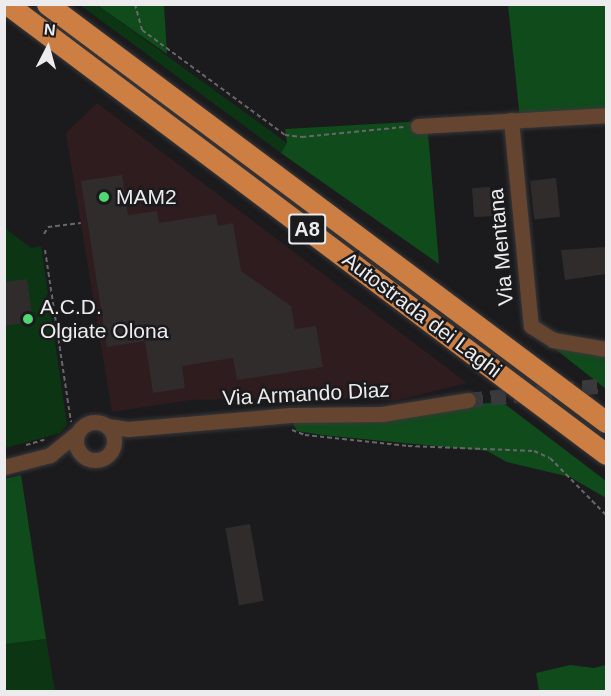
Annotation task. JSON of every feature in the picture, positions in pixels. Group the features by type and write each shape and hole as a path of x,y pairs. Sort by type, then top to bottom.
{"highway":[{"name":"Autostrada dei Laghi","path":"7,4 606,454"},
{"name":"Autostrada dei Laghi","path":"47,4 606,422"}],"street":[{"path":"418,126 606,115"},
{"name":"Via Mentana","path":"511,120 531,326 553,340 606,349"},
{"name":"Via Armando Diaz","path":"50,455 72,431 93,422 107,426 145,428 286,415 382,414 468,400"},
{"path":"107,426 114,437 114,447"},
{"name":"Via Armando Diaz","path":"4,467 50,455 105,458 114,447 145,428"},
{"path":"72,431 76,446 86,458"}],"path":[{"path":"135,4 142,30 285,135 418,126"},
{"path":"44,234 48,227 81,223"},
{"path":"45,250 72,431"},
{"path":"286,415 291,430 305,435 470,451 534,451 549,458 606,515"}],"shaded area":[{"path":"97,103 467,383 395,401 316,397 190,400 112,412 66,133"}],"green space":[{"path":"80,5 97,5 287,143 281,153"},
{"path":"97,5 164,5 167,54"},
{"path":"508,5 606,5 606,115 520,119"},
{"path":"427,121 439,264 281,153 287,143 285,129"},
{"name":"A.C.D. Olgiate Olona","path":"4,212 7,230 31,248 41,246 67,425 60,433 5,448"},
{"path":"526,326 606,343 606,389"},
{"path":"502,402 606,481 606,498 570,477 507,462 487,451 297,431 290,418"},
{"path":"21,475 46,639 5,644 5,479"},
{"path":"46,639 55,691 5,691 5,644"},
{"path":"570,665 594,668 606,665 606,691 539,691 536,673"}],"building":[{"path":"122,175 128,215 157,211 159,223 216,214 218,226 233,223 241,271 291,306 295,329 316,326 323,367 237,380 233,358 182,366 185,388 153,393 145,341 107,347 81,181"},
{"path":"556,178 560,217 534,220 530,181"},
{"path":"490,187 492,216 474,217 472,188"},
{"path":"606,247 606,274 565,280 561,250"},
{"path":"27,279 33,322 4,326 4,282"},
{"path":"250,524 264,601 239,605 225,528"}],"tunnel":[{"path":"468,400 606,385"}],"place":[{"name":"MAM2","path":"104,197"},
{"name":"A.C.D. Olgiate Olona","path":"28,319"}]}
